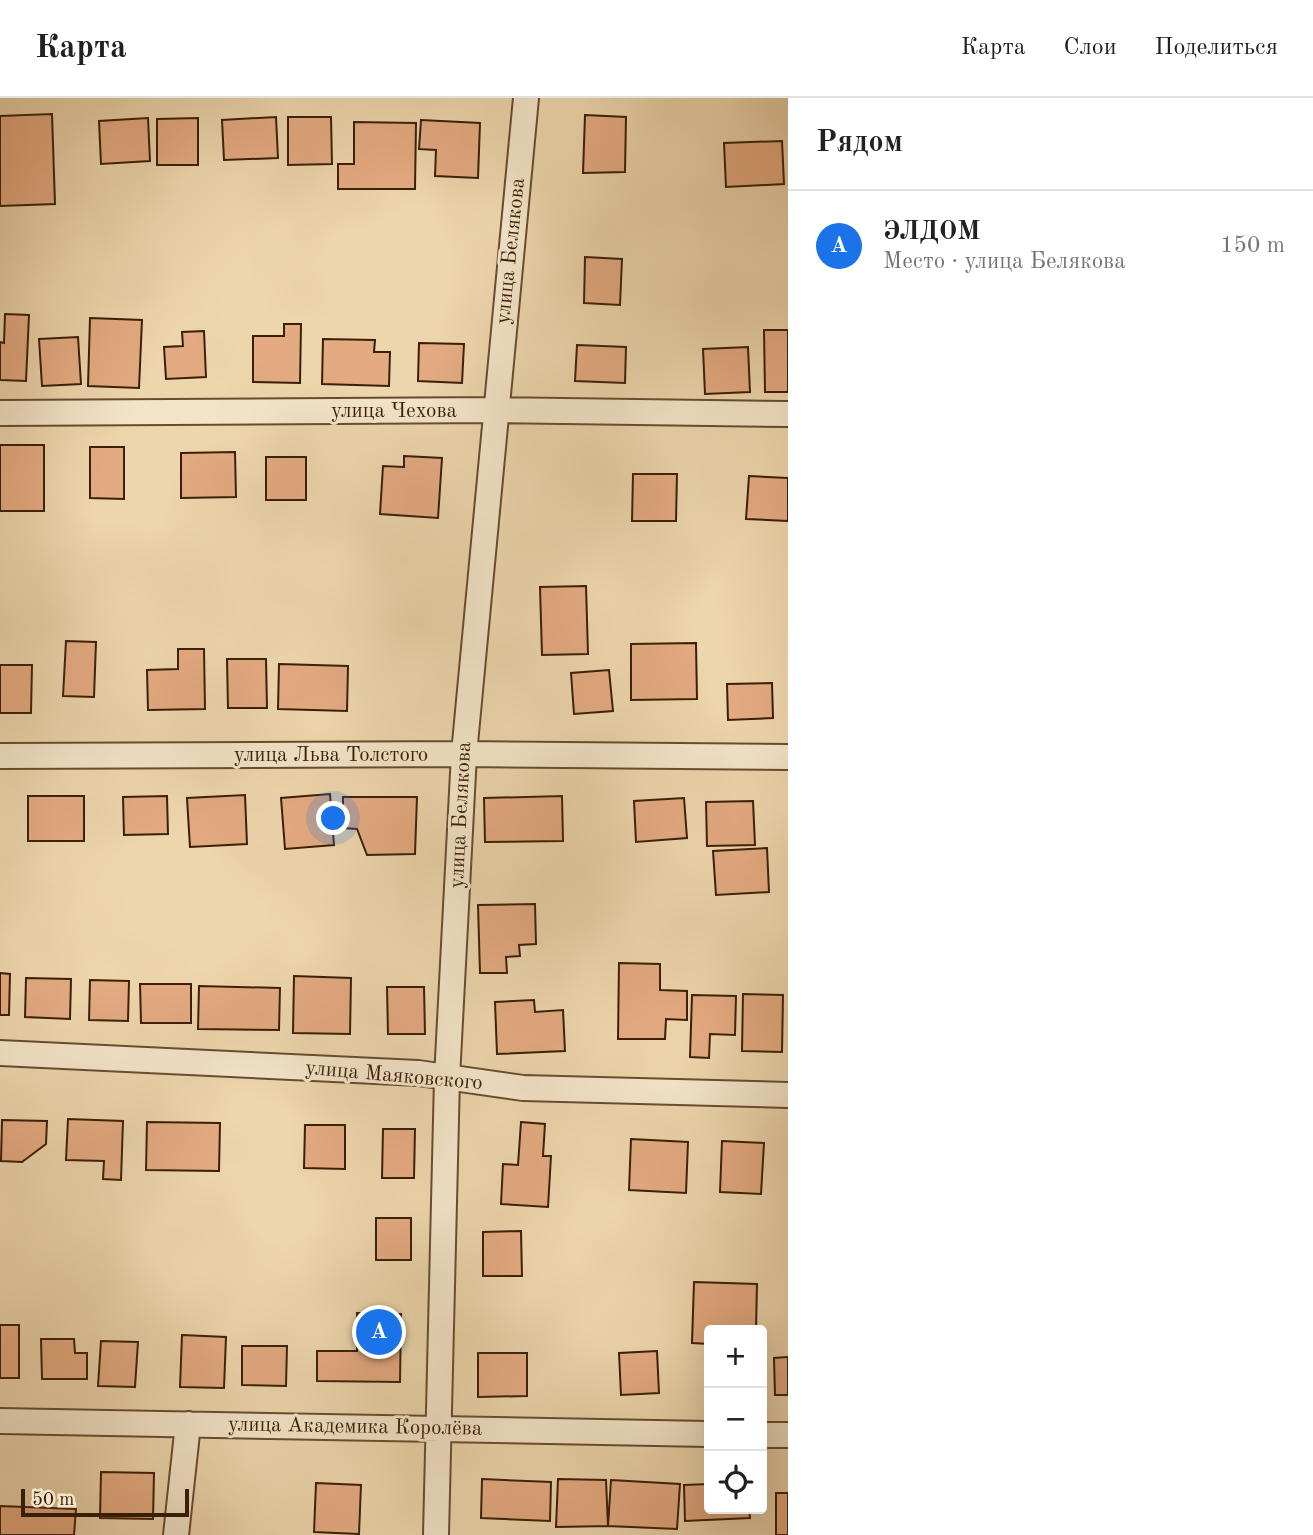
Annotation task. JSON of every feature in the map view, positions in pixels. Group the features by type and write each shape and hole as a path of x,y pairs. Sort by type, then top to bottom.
{"street":[{"name":"улица Белякова","path":"436,1535 447,1078 464,754 526,98"},
{"name":"улица Чехова","path":"0,413 496,410 788,414"},
{"name":"улица Льва Толстого","path":"0,756 464,754 788,757"},
{"name":"улица Маяковского","path":"0,1053 418,1073 523,1088 788,1095"},
{"name":"улица Академика Королёва","path":"0,1421 704,1433"},
{"path":"176,1535 188,1424"},
{"path":"767,1435 788,1435"}],"building":[{"path":"52,114 55,204 0,206 0,116"},
{"path":"585,115 626,117 625,172 583,173"},
{"path":"276,117 278,158 224,160 222,120"},
{"path":"288,117 331,117 332,164 288,165"},
{"path":"148,118 150,161 101,164 99,121"},
{"path":"198,118 198,165 157,165 157,119"},
{"path":"421,120 480,123 478,178 435,176 436,150 419,149"},
{"path":"354,122 416,123 415,189 338,189 338,164 354,164"},
{"path":"782,141 784,184 726,187 724,143"},
{"path":"585,257 622,259 620,305 584,303"},
{"path":"5,314 29,315 26,381 0,380 0,342 4,343"},
{"path":"90,318 142,320 139,388 88,386"},
{"path":"284,324 301,324 300,383 253,382 253,336 284,336"},
{"path":"764,330 788,330 788,392 765,392"},
{"path":"204,331 206,377 166,379 164,347 183,346 182,332"},
{"path":"78,337 81,384 42,386 39,339"},
{"path":"323,339 375,340 374,352 390,352 389,386 322,384"},
{"path":"419,343 464,344 462,383 418,381"},
{"path":"577,345 626,347 625,383 575,381"},
{"path":"748,347 750,392 705,394 703,349"},
{"path":"0,445 44,445 44,511 0,511"},
{"path":"90,447 124,447 124,499 90,498"},
{"path":"235,452 236,497 181,498 181,453"},
{"path":"404,456 442,458 438,518 380,514 383,466 404,467"},
{"path":"266,457 306,457 306,500 266,500"},
{"path":"633,474 677,474 676,521 632,521"},
{"path":"749,476 788,478 788,521 746,519"},
{"path":"586,586 588,654 542,655 540,587"},
{"path":"66,641 96,642 94,697 63,696"},
{"path":"696,643 697,699 631,700 631,644"},
{"path":"178,649 204,649 205,709 148,710 147,670 178,669"},
{"path":"227,659 266,659 267,708 228,708"},
{"path":"279,664 348,666 347,711 278,709"},
{"path":"0,665 32,665 31,713 0,713"},
{"path":"609,670 613,711 574,714 571,673"},
{"path":"772,683 773,718 728,720 727,684"},
{"path":"330,794 334,845 285,849 281,798"},
{"path":"245,795 247,844 190,847 187,798"},
{"path":"28,796 84,796 84,841 28,841"},
{"path":"167,796 168,834 124,835 123,797"},
{"path":"562,796 563,841 485,842 484,798"},
{"path":"343,797 417,797 415,854 367,855 357,829 343,828"},
{"path":"684,798 687,838 636,842 634,801"},
{"path":"753,801 755,845 707,846 706,802"},
{"path":"767,848 769,892 716,895 713,851"},
{"path":"535,904 536,944 519,945 520,956 506,957 507,973 480,973 478,905"},
{"path":"619,963 660,964 660,990 687,991 687,1020 666,1019 665,1039 618,1039"},
{"path":"0,973 10,974 9,1015 0,1015"},
{"path":"294,976 351,978 350,1034 293,1033"},
{"path":"26,978 71,979 70,1019 25,1017"},
{"path":"90,980 129,981 128,1021 89,1020"},
{"path":"140,984 191,984 191,1023 141,1023"},
{"path":"199,986 280,988 279,1030 198,1029"},
{"path":"387,987 424,987 425,1034 388,1034"},
{"path":"743,994 783,995 782,1052 742,1051"},
{"path":"692,995 736,996 735,1035 710,1034 709,1058 690,1057"},
{"path":"534,1000 535,1012 563,1010 565,1051 497,1054 495,1002"},
{"path":"68,1119 123,1121 121,1180 103,1179 104,1161 66,1160"},
{"path":"2,1120 47,1121 46,1144 22,1162 1,1161"},
{"path":"147,1122 220,1123 219,1171 146,1170"},
{"path":"521,1122 545,1124 543,1156 551,1156 548,1207 501,1204 503,1164 518,1165"},
{"path":"305,1125 345,1125 345,1169 304,1168"},
{"path":"383,1129 415,1129 414,1178 382,1178"},
{"path":"631,1139 688,1142 686,1193 629,1190"},
{"path":"722,1141 764,1143 761,1194 720,1192"},
{"path":"376,1218 411,1218 411,1260 376,1260"},
{"path":"521,1231 522,1276 483,1276 483,1232"},
{"path":"694,1282 757,1284 756,1325 704,1325 704,1344 692,1343"},
{"path":"357,1313 401,1314 400,1382 317,1381 317,1351 357,1351"},
{"path":"0,1325 19,1325 19,1378 0,1378"},
{"path":"182,1335 226,1337 224,1388 180,1387"},
{"path":"41,1339 74,1339 75,1353 87,1353 87,1379 42,1379"},
{"path":"101,1341 138,1342 135,1387 98,1386"},
{"path":"242,1346 287,1346 286,1386 242,1385"},
{"path":"657,1351 659,1393 621,1395 619,1353"},
{"path":"478,1353 527,1353 527,1396 478,1397"},
{"path":"788,1357 788,1395 775,1395 774,1358"},
{"path":"101,1472 154,1473 153,1519 100,1518"},
{"path":"482,1479 551,1482 550,1521 481,1518"},
{"path":"558,1479 606,1480 608,1526 556,1527"},
{"path":"611,1480 680,1484 677,1529 608,1526"},
{"path":"316,1483 361,1485 359,1534 314,1532"},
{"path":"704,1484 704,1514 750,1514 750,1518 685,1521 684,1485"},
{"path":"776,1493 788,1493 788,1535 776,1535"},
{"path":"0,1506 76,1509 74,1535 0,1535"}],"place":[{"name":"ЭЛДОМ","path":"379,1332"}]}
